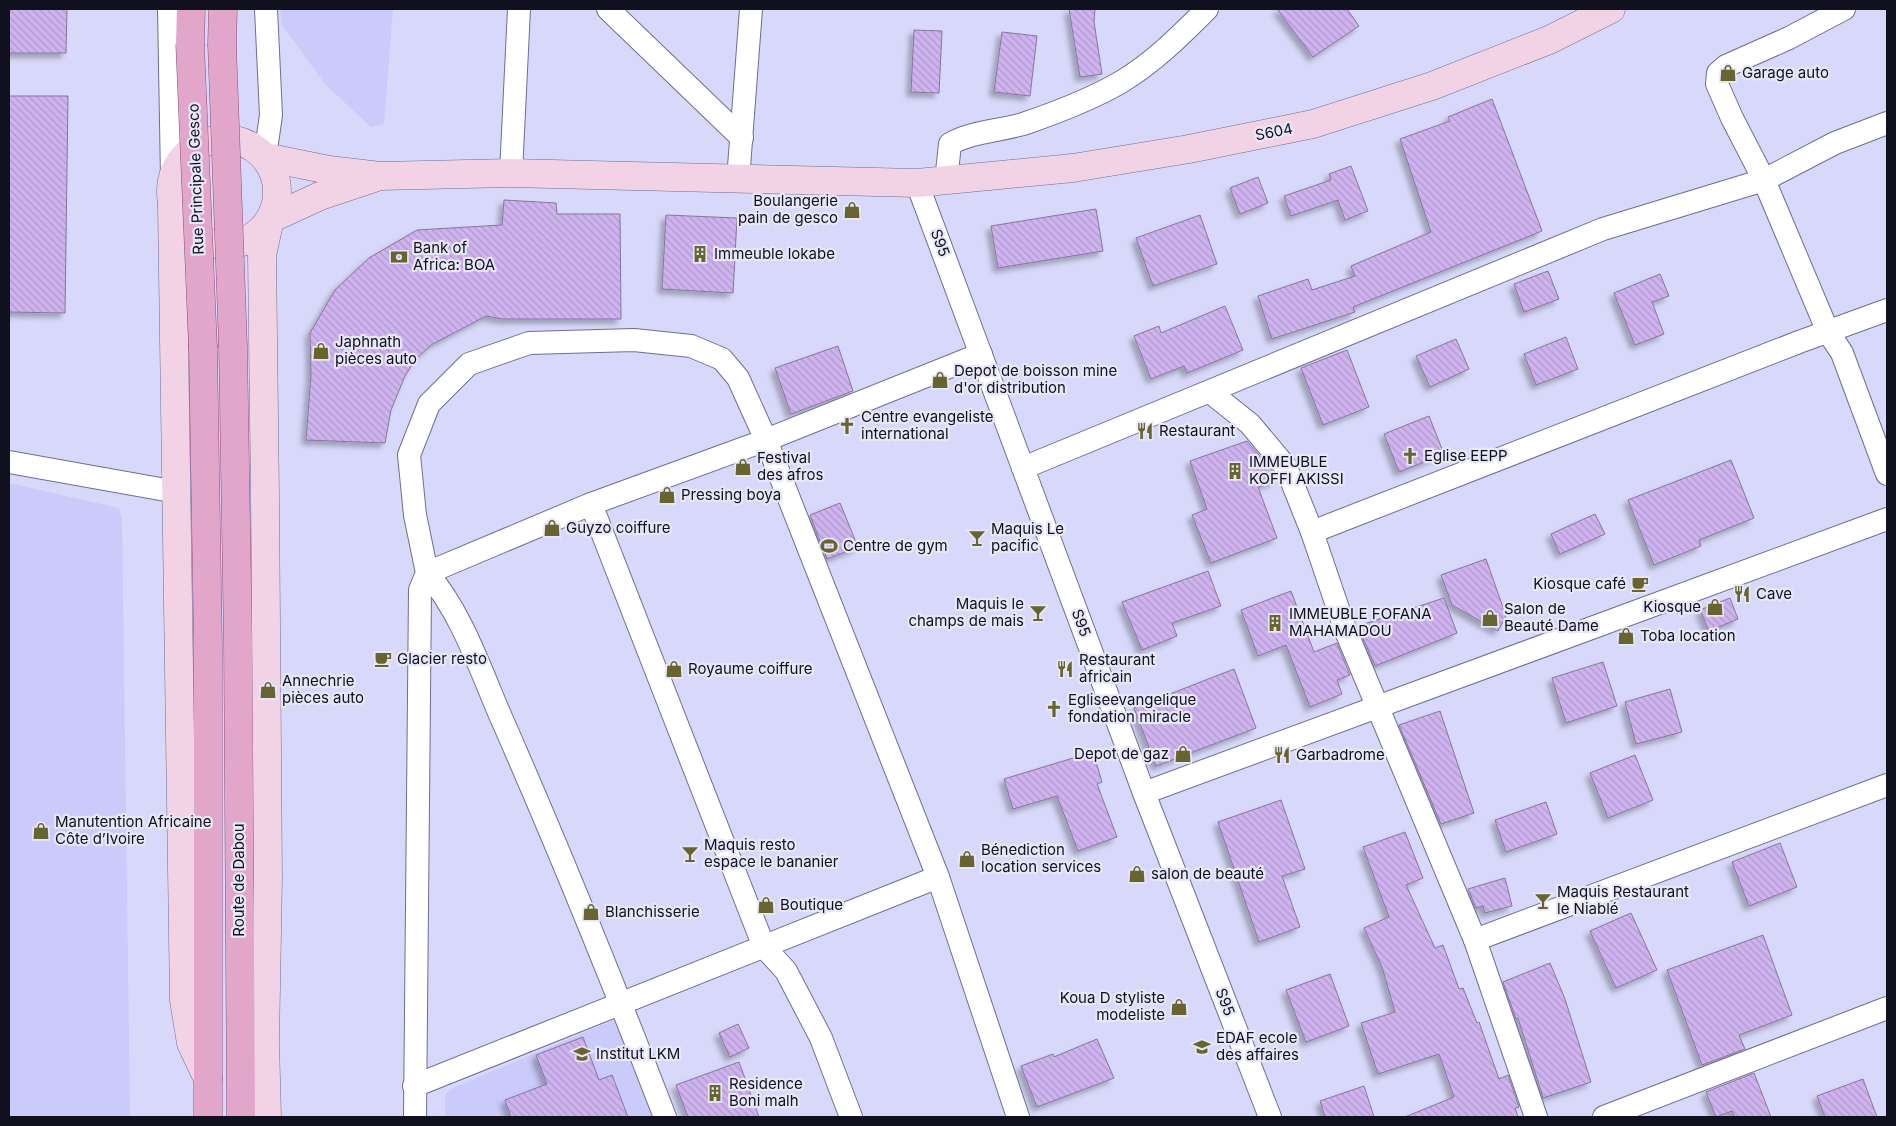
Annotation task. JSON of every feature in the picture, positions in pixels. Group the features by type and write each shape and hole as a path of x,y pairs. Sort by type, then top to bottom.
{"main road":[{"name":"Rue Principale Gesco","path":"191,9 190,44 203,348 208,645"},
{"name":"Rue Principale Gesco","path":"223,9 222,44 233,346 238,643"},
{"name":"Route de Dabou","path":"238,643 241,1117"},
{"name":"Route de Dabou","path":"208,645 208,1117"}],"street":[{"path":"169,9 172,178 170,192 172,206 177,492 184,1000 190,1043 208,1079"},
{"path":"265,157 271,115 266,9"},
{"path":"511,173 519,9"},
{"path":"608,9 742,138"},
{"path":"738,180 751,9"},
{"path":"946,181 950,144 958,139 1012,128 1051,114 1120,83 1171,45 1208,9"},
{"name":"S604","path":"380,176 511,173 918,183 1073,168 1313,124 1432,86 1548,40 1611,9"},
{"path":"1844,9 1790,38 1726,66 1718,73 1717,84 1764,180 1828,332 1842,353 1887,474"},
{"path":"1023,468 1603,229 1764,180 1835,143 1887,123"},
{"path":"172,178 179,163 190,150 212,140 237,140 252,146 265,157 274,171 277,188 276,204 270,219 262,255 266,497 268,878 265,1042 267,1117"},
{"path":"265,157 329,170 380,176"},
{"path":"172,206 180,222 192,235 208,243 225,245 243,241 258,232 270,219 320,196 380,176"},
{"name":"S95","path":"918,183 1144,793 1270,1117"},
{"path":"1312,532 1887,310"},
{"path":"665,1117 622,1005 527,778 450,603 427,573 415,515 410,455 429,404 469,364 529,343 634,340 691,346 722,359 738,378 766,440 938,877 1018,1117"},
{"path":"415,1117 420,590 427,573 591,504 766,440 981,354"},
{"path":"1210,392 1250,424 1286,467 1312,532 1345,629 1380,707 1431,839 1476,940 1536,1117"},
{"path":"9,462 177,492"},
{"path":"591,504 764,947 786,971 821,1038 851,1117"},
{"path":"1144,793 1887,519"},
{"path":"1476,940 1887,785"},
{"path":"414,1086 622,1005 938,877"},
{"path":"1604,1117 1887,1008"}],"shaded area":[{"path":"280,9 393,9 384,124 371,127 325,84 282,25"},
{"path":"9,483 119,508 122,520 130,1117 9,1117"},
{"name":"Institut LKM","path":"616,1019 654,1117 445,1117 445,1095 453,1088"}],"building":[{"path":"9,9 67,9 66,53 9,53"},
{"path":"1069,9 1095,9 1094,22 1102,74 1080,77"},
{"path":"1277,9 1347,9 1359,26 1313,57"},
{"path":"914,30 942,31 939,93 911,92"},
{"path":"1002,32 1037,36 1030,96 994,92"},
{"path":"9,96 68,96 65,313 9,312"},
{"path":"1492,99 1542,231 1353,307 1355,312 1272,339 1258,296 1308,279 1312,290 1355,276 1351,266 1431,232 1400,139 1450,121 1448,117"},
{"path":"1351,166 1368,211 1345,220 1338,200 1291,216 1284,196 1331,180 1329,174"},
{"path":"1258,177 1268,203 1240,214 1230,188"},
{"path":"504,200 556,203 557,214 620,214 621,319 503,319 486,316 431,345 415,360 405,376 391,410 385,443 306,440 311,375 310,333 335,290 369,258 417,230 502,225"},
{"path":"1096,209 1103,251 998,268 991,226"},
{"name":"Immeuble lokabe","path":"666,215 737,218 733,293 662,289"},
{"path":"1200,215 1217,264 1153,286 1136,238"},
{"path":"1548,271 1559,299 1524,312 1514,284"},
{"path":"1660,274 1669,296 1652,302 1664,334 1635,345 1614,293"},
{"path":"1225,306 1243,350 1187,373 1184,366 1151,379 1134,336 1159,326 1161,333"},
{"path":"1566,337 1578,369 1536,385 1524,354"},
{"path":"1456,339 1469,369 1430,387 1416,356"},
{"path":"838,346 853,391 791,414 775,368"},
{"path":"1347,350 1369,407 1323,425 1301,368"},
{"path":"1429,416 1444,454 1399,472 1384,434"},
{"path":"1247,441 1275,474 1277,480 1258,487 1277,538 1211,563 1192,515 1207,509 1190,461"},
{"path":"1731,460 1754,518 1699,540 1701,546 1654,565 1628,500"},
{"path":"840,503 858,547 827,559 810,515"},
{"path":"1595,514 1605,534 1560,554 1551,534"},
{"path":"1486,559 1506,616 1498,631 1452,605 1441,575"},
{"path":"1208,571 1221,606 1172,623 1177,636 1142,650 1122,602"},
{"path":"1291,591 1314,652 1337,643 1350,675 1337,680 1342,694 1310,707 1286,645 1258,656 1241,610"},
{"path":"1444,598 1457,633 1375,666 1358,626"},
{"path":"1730,598 1738,619 1709,631 1700,610"},
{"path":"1603,662 1617,706 1566,723 1552,678"},
{"path":"1234,669 1256,728 1156,766 1134,708"},
{"path":"1670,689 1682,732 1636,744 1625,702"},
{"path":"1440,711 1474,813 1441,824 1399,725"},
{"path":"1093,752 1102,782 1097,784 1117,837 1078,851 1057,796 1013,809 1004,779"},
{"path":"1635,755 1653,800 1608,818 1590,773"},
{"path":"1281,800 1305,869 1282,876 1300,927 1259,942 1218,822"},
{"path":"1546,802 1557,834 1506,852 1495,820"},
{"path":"1405,832 1423,878 1406,885 1435,948 1443,945 1459,989 1463,988 1477,1023 1479,1022 1499,1079 1508,1075 1519,1107 1515,1108 1518,1117 1405,1117 1454,1097 1439,1054 1378,1074 1361,1023 1395,1012 1382,967 1364,928 1389,917 1363,847"},
{"path":"1780,843 1797,887 1749,906 1732,862"},
{"path":"1505,878 1512,906 1485,913 1483,906 1476,908 1468,889"},
{"path":"1631,913 1657,970 1616,988 1590,931"},
{"path":"1763,935 1792,1015 1739,1035 1745,1049 1702,1065 1667,970"},
{"path":"1550,963 1565,999 1591,1082 1543,1098 1518,1018 1516,1019 1503,982"},
{"path":"1330,974 1349,1026 1306,1042 1286,990"},
{"path":"738,1024 749,1048 730,1057 719,1033"},
{"path":"583,1037 599,1080 612,1075 628,1117 511,1117 505,1100 547,1084 536,1055"},
{"path":"1097,1039 1114,1078 1037,1107 1021,1066 1053,1054 1054,1057"},
{"name":"Residence Boni malh","path":"739,1062 759,1117 688,1117 676,1085"},
{"path":"1754,1073 1771,1117 1735,1117 1732,1111 1716,1117 1706,1092"},
{"path":"1863,1079 1877,1117 1825,1117 1817,1096"},
{"path":"1364,1086 1374,1117 1325,1117 1320,1101"}],"place":[{"name":"Garage auto","path":"1728,73"},
{"name":"Boulangerie pain de gesco","path":"852,210"},
{"name":"Immeuble lokabe","path":"700,254"},
{"name":"Bank of Africa: BOA","path":"399,257"},
{"name":"Japhnath pièces auto","path":"321,351"},
{"name":"Depot de boisson mine d'or distribution","path":"940,380"},
{"name":"Centre evangeliste international","path":"847,426"},
{"name":"Restaurant","path":"1145,431"},
{"name":"Eglise EEPP","path":"1410,456"},
{"name":"Festival des afros","path":"743,467"},
{"name":"IMMEUBLE KOFFI AKISSI","path":"1235,471"},
{"name":"Pressing boya","path":"667,495"},
{"name":"Guyzo coiffure","path":"552,528"},
{"name":"Maquis Le pacific","path":"977,538"},
{"name":"Centre de gym","path":"829,546"},
{"name":"Kiosque café","path":"1640,584"},
{"name":"Cave","path":"1742,594"},
{"name":"Kiosque","path":"1715,607"},
{"name":"Maquis le champs de mais","path":"1038,613"},
{"name":"Salon de Beauté Dame","path":"1490,618"},
{"name":"IMMEUBLE FOFANA MAHAMADOU","path":"1275,623"},
{"name":"Toba location","path":"1626,636"},
{"name":"Glacier resto","path":"383,659"},
{"name":"Royaume coiffure","path":"674,669"},
{"name":"Restaurant africain","path":"1065,669"},
{"name":"Annechrie pièces auto","path":"268,690"},
{"name":"Egliseevangelique fondation miracle","path":"1054,709"},
{"name":"Depot de gaz","path":"1183,754"},
{"name":"Garbadrome","path":"1282,755"},
{"name":"Manutention Africaine Côte d’Ivoire","path":"41,831"},
{"name":"Maquis resto espace le bananier","path":"690,854"},
{"name":"Bénediction location services","path":"967,859"},
{"name":"salon de beauté","path":"1137,874"},
{"name":"Maquis Restaurant le Niablé","path":"1543,901"},
{"name":"Boutique","path":"766,905"},
{"name":"Blanchisserie","path":"591,912"},
{"name":"Koua D styliste modeliste","path":"1179,1007"},
{"name":"EDAF ecole des affaires","path":"1202,1047"},
{"name":"Institut LKM","path":"582,1054"},
{"name":"Residence Boni malh","path":"715,1093"}]}
